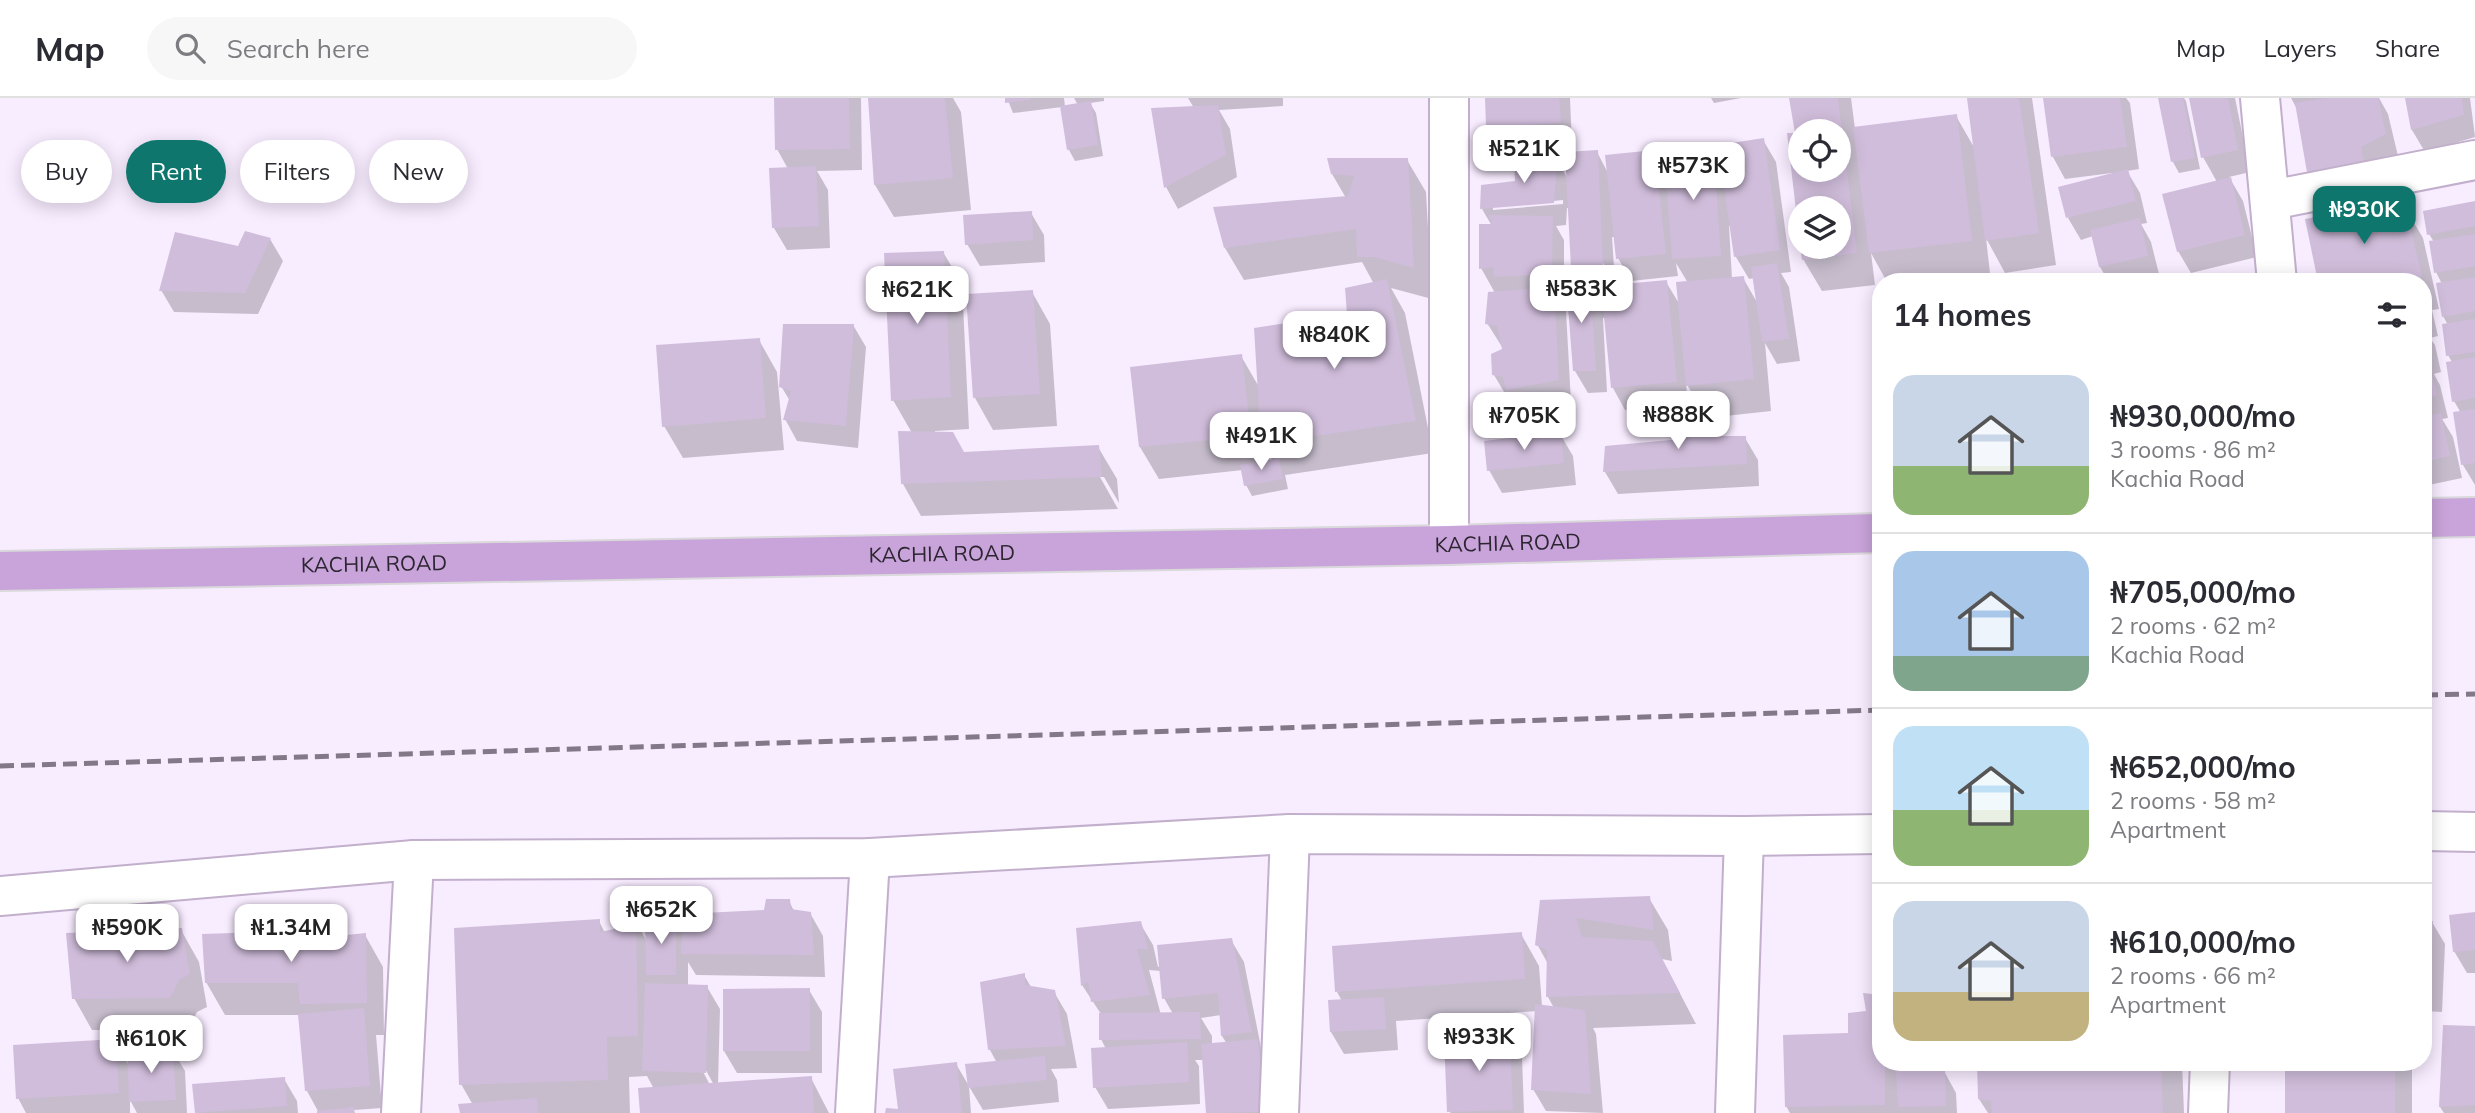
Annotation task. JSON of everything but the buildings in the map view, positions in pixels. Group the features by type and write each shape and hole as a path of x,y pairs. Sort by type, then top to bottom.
{"main road":[{"path":"2432,518 2475,517"},
{"name":"KACHIA ROAD","path":"0,571 1449,545 1872,533"}],"street":[{"path":"1449,98 1449,545"},
{"path":"2260,98 2276,273"},
{"path":"2271,200 2475,160"},
{"path":"2432,831 2475,832"},
{"path":"0,896 414,860 870,858 1290,834 1872,834"},
{"path":"1279,1113 1290,834"},
{"path":"1735,1113 1744,836"},
{"path":"855,1113 870,858"},
{"path":"401,1113 414,860"},
{"path":"2208,1113 2210,1071"}],"railway":[{"path":"2432,695 2475,694"},
{"path":"0,766 1872,710"}]}
